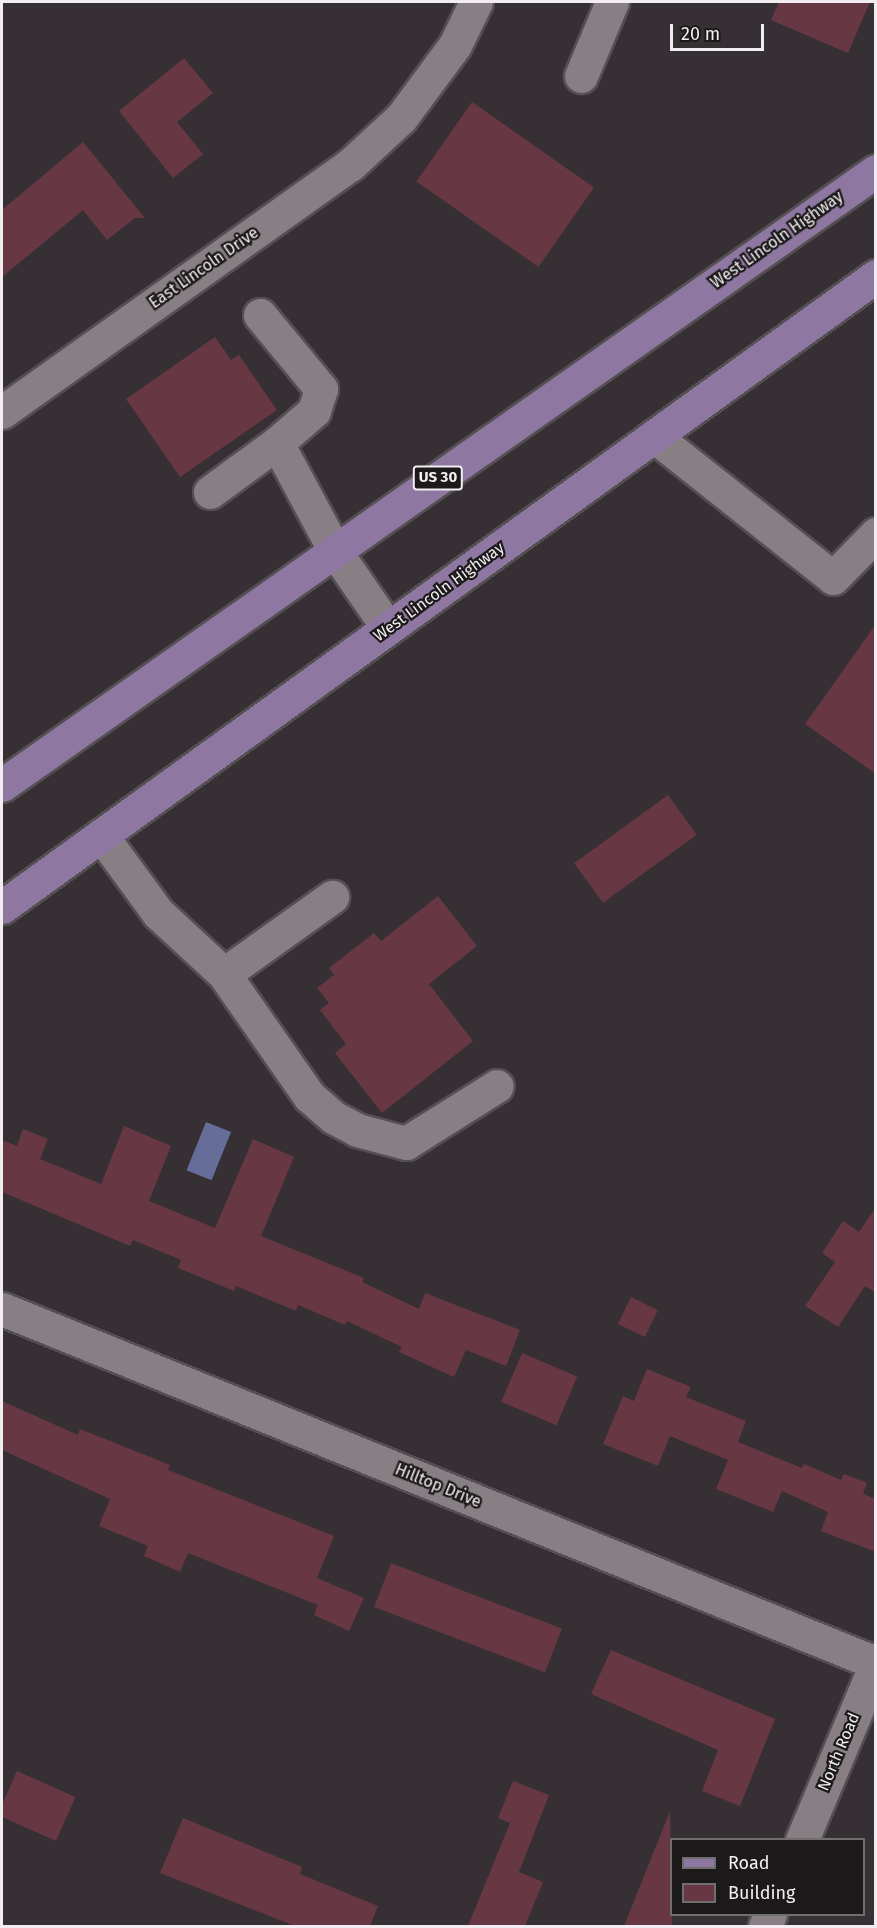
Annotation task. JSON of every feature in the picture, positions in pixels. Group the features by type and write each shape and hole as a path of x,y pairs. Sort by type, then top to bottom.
{"main road":[{"name":"West Lincoln Highway","path":"2,785 876,171"},
{"name":"West Lincoln Highway","path":"2,907 876,276"}],"street":[{"name":"East Lincoln Drive","path":"2,412 350,165 400,118 455,45 476,2"},
{"path":"581,76 612,2"},
{"path":"210,492 277,443 314,411 321,389 260,315"},
{"path":"654,436 833,578 876,534"},
{"path":"277,443 335,551 388,628"},
{"path":"101,835 158,913 224,974 309,1096 357,1130 406,1143 497,1086"},
{"path":"224,974 332,897"},
{"name":"Hilltop Drive","path":"2,1309 876,1664"},
{"name":"North Road","path":"802,1838 876,1664"}],"water":[{"path":"206,1122 231,1132 212,1180 187,1170"}],"building":[{"path":"779,2 870,2 848,53 771,20"},
{"path":"184,58 213,93 177,122 203,154 173,178 119,111"},
{"path":"472,102 594,187 538,267 416,181"},
{"path":"83,142 145,218 135,218 107,240 83,210 2,277 2,210"},
{"path":"215,337 231,360 239,355 277,410 180,477 126,399"},
{"path":"876,624 876,774 805,724"},
{"path":"668,795 697,835 603,903 574,863"},
{"path":"438,896 477,946 429,984 473,1041 382,1113 335,1053 346,1044 320,1010 329,1003 317,988 334,975 329,968 374,933 381,941"},
{"path":"124,1126 171,1146 149,1201 215,1228 253,1139 294,1157 261,1236 364,1278 362,1282 419,1309 425,1293 520,1330 506,1366 466,1350 454,1377 399,1352 402,1347 347,1321 345,1325 298,1305 296,1311 236,1286 234,1291 178,1268 181,1260 133,1240 130,1246 2,1192 2,1140 17,1146 23,1129 48,1139 40,1159 101,1184"},
{"path":"876,1207 876,1293 865,1286 838,1327 805,1306 835,1262 822,1253 843,1221 859,1232"},
{"path":"631,1297 658,1310 645,1337 618,1324"},
{"path":"522,1353 577,1376 557,1425 501,1402"},
{"path":"647,1369 691,1387 686,1397 746,1421 738,1442 802,1468 804,1464 841,1480 844,1474 867,1483 863,1494 876,1499 876,1552 821,1531 828,1512 782,1491 773,1512 716,1489 728,1460 670,1436 658,1466 603,1444 623,1396 634,1401"},
{"path":"2,1401 78,1435 80,1429 170,1465 168,1470 334,1536 317,1578 364,1598 349,1631 314,1615 318,1605 188,1553 180,1572 144,1556 148,1546 99,1526 110,1499 2,1450"},
{"path":"391,1563 562,1629 545,1672 374,1607"},
{"path":"611,1650 775,1719 740,1806 702,1791 718,1750 591,1694"},
{"path":"17,1771 75,1797 56,1841 2,1817 2,1805"},
{"path":"513,1781 549,1795 519,1872 543,1882 525,1926 468,1926 510,1823 498,1818"},
{"path":"670,1811 670,1916 672,1926 624,1926"},
{"path":"183,1818 302,1867 300,1874 378,1906 370,1926 295,1926 160,1873"}]}
